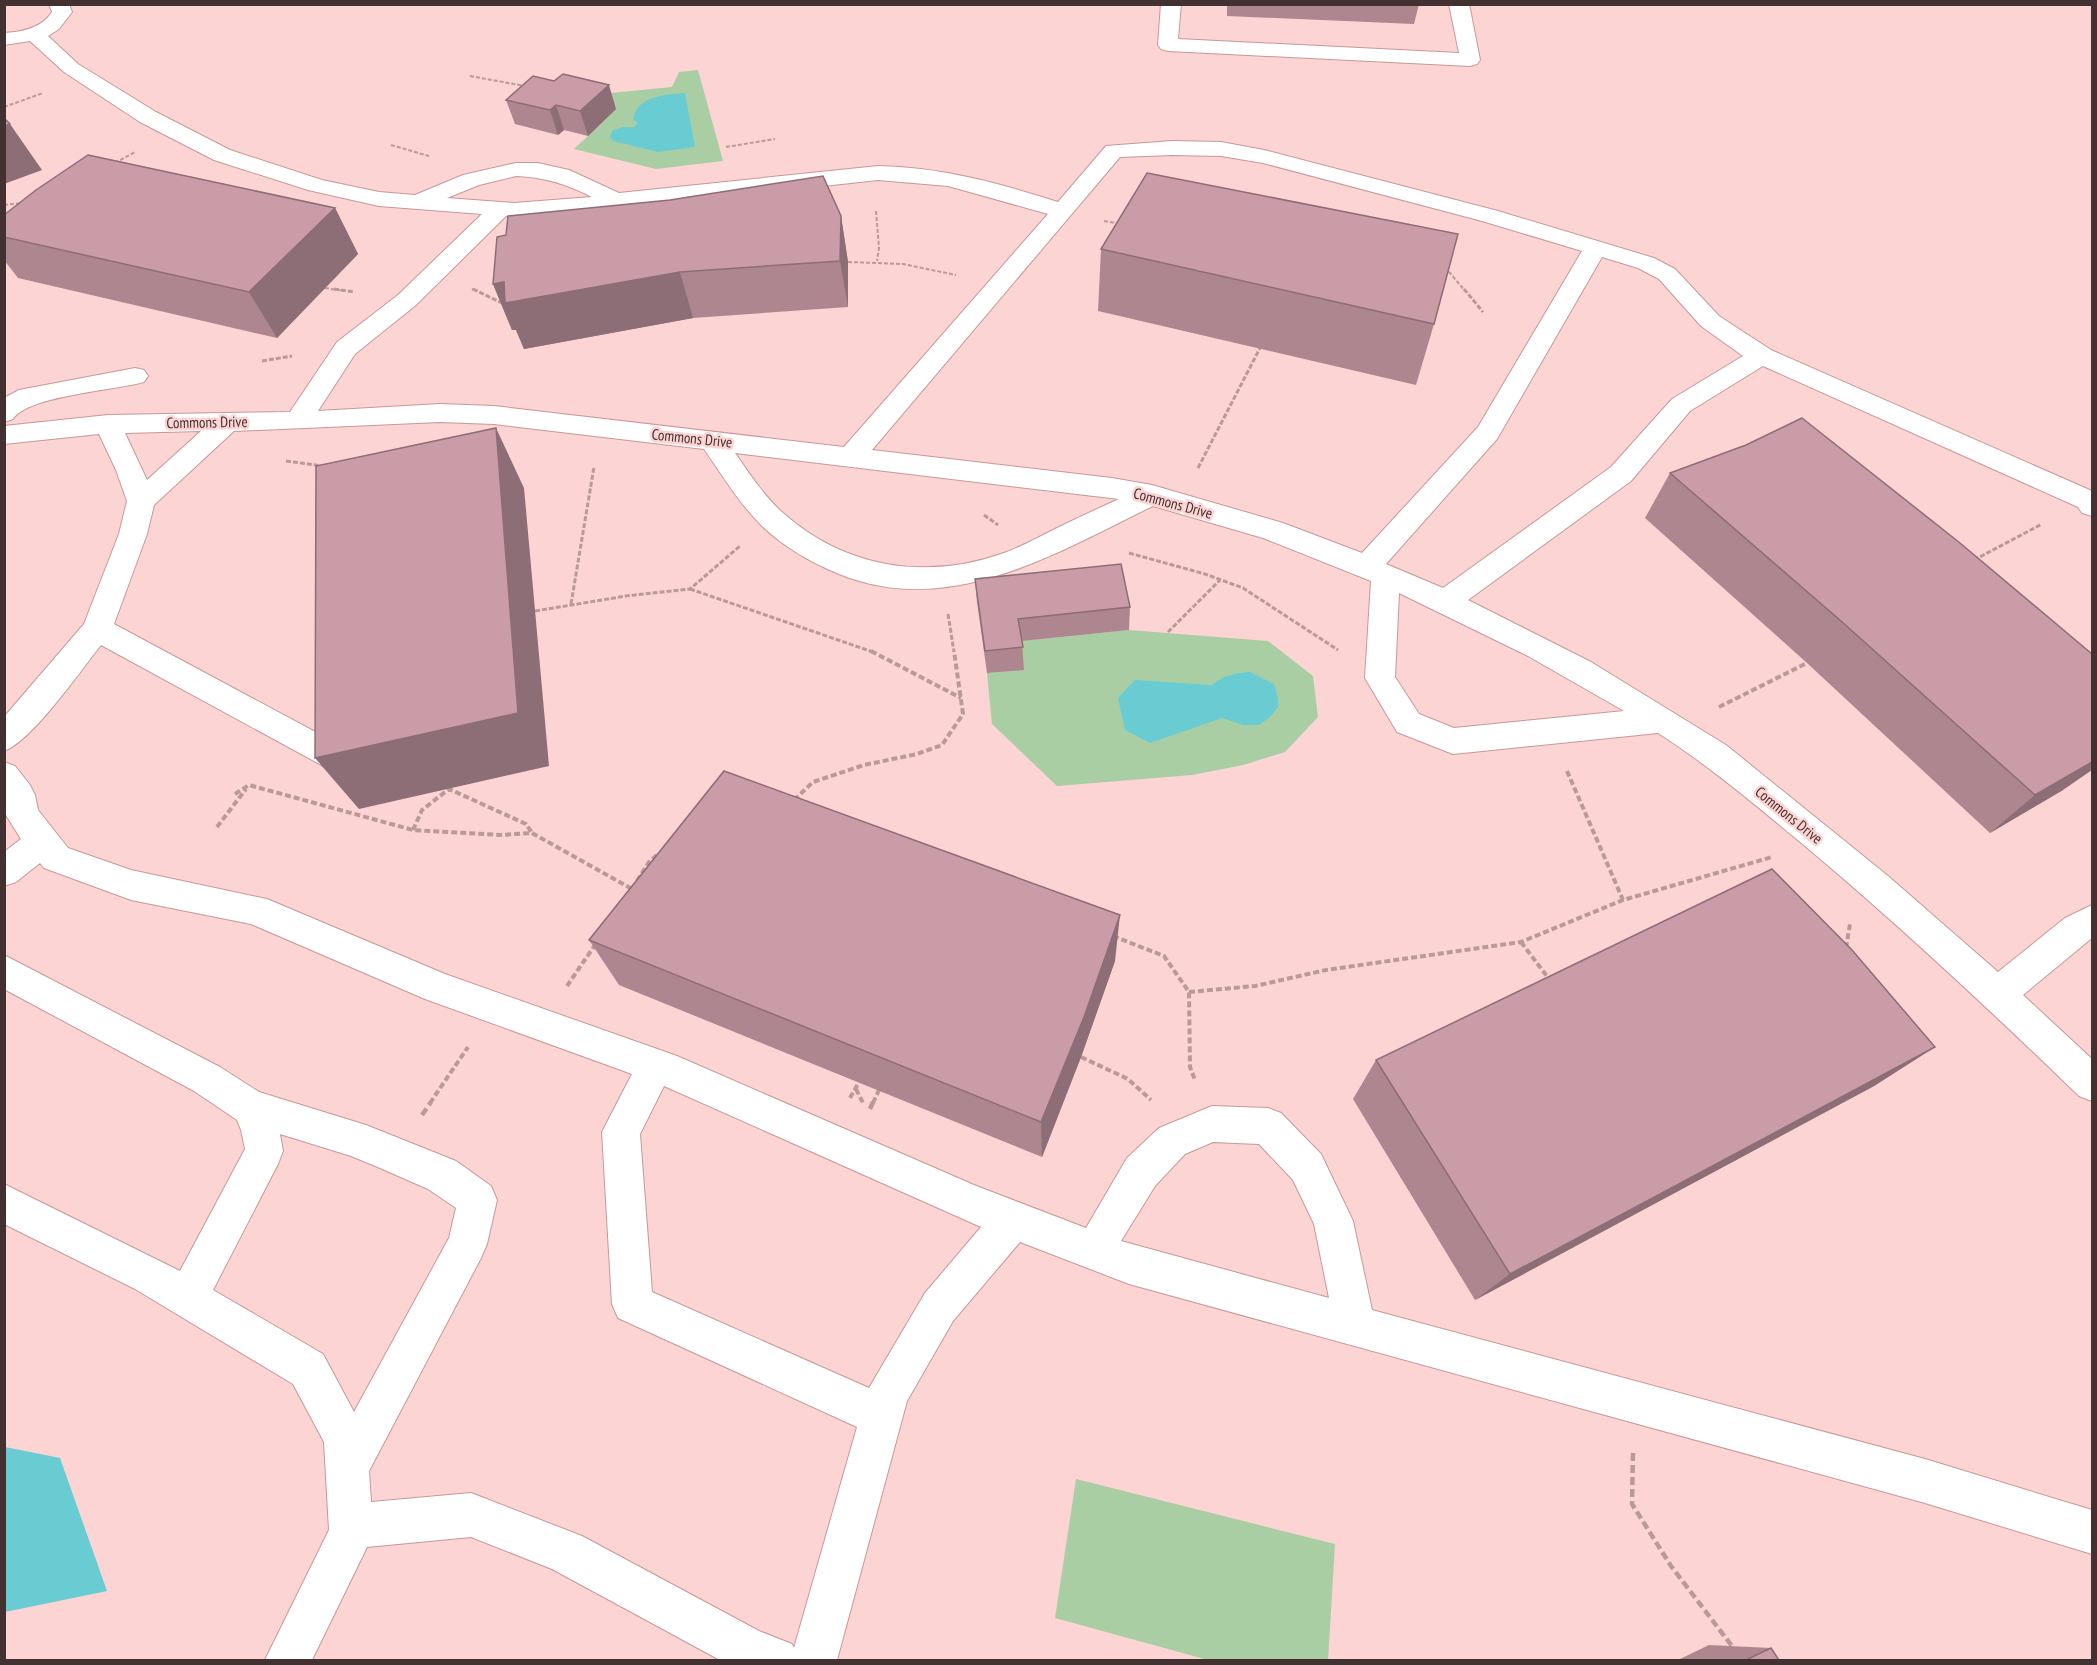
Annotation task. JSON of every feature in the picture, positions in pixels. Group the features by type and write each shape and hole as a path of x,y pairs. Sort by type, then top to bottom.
{"street":[{"path":"4,39 34,34 59,19 62,12 59,4"},
{"path":"1171,4 1168,45 1470,60 1459,4"},
{"path":"34,34 71,68 148,117 222,156 316,185 380,199 500,209 566,207 872,173 903,172 999,192 1062,211"},
{"path":"850,458 1114,151 1172,148 1221,149 1274,159 1490,216 1646,263 1667,274 1710,321 1762,356 2090,503"},
{"path":"416,203 476,177 516,168 559,173 588,183 616,200"},
{"path":"298,421 346,348 407,300 500,209"},
{"path":"1596,248 1488,433 1376,571 1380,678 1408,723 1453,741 1550,731 1668,724"},
{"path":"1446,601 1621,474 1681,405 1762,356"},
{"path":"4,413 28,396 135,376"},
{"name":"Commons Drive","path":"4,435 108,424 298,421 466,413 1112,488 1152,495 1281,532 1446,601 1561,658 1704,746 1880,888 1999,993 2092,1083"},
{"path":"141,501 228,422"},
{"path":"4,738 42,697 97,629 133,534 141,501 130,470 108,424"},
{"path":"712,440 753,498 774,520 808,545 840,564 881,577 922,580 968,575 1016,560 1152,495"},
{"path":"97,629 336,758"},
{"path":"4,776 19,795 22,815 56,858 131,885 255,910 438,988 656,1065 1013,1220 1129,1264 1925,1481 2092,1532"},
{"path":"4,872 43,841"},
{"path":"1999,993 2077,929 2092,920"},
{"path":"4,972 207,1079 250,1107 353,1138 442,1175 477,1200 466,1244 347,1468"},
{"path":"656,1065 621,1132 632,1304 882,1416"},
{"path":"187,1299 264,1151 260,1128 250,1107"},
{"path":"1095,1251 1141,1172 1172,1141 1212,1124 1268,1125 1307,1167 1333,1221 1355,1326"},
{"path":"4,1203 149,1275 308,1369 345,1438 351,1532 288,1660"},
{"path":"814,1660 888,1393 939,1307 1013,1220"},
{"path":"351,1526 471,1515 566,1552 749,1651 776,1660"}],"path":[{"path":"470,76 528,87"},
{"path":"116,163 175,131"},
{"path":"726,147 775,139"},
{"path":"391,145 430,156"},
{"path":"872,173 879,248 877,261"},
{"path":"4,205 25,203"},
{"path":"1062,211 1119,224 1127,223"},
{"path":"848,262 877,261 940,270 995,289"},
{"path":"1441,263 1483,312"},
{"path":"1180,504 1260,348"},
{"path":"276,459 331,467"},
{"path":"571,604 594,463"},
{"path":"1964,565 2090,503"},
{"path":"690,589 711,568 774,520"},
{"path":"1083,527 1098,544 1243,588 1380,678"},
{"path":"790,805 813,782 864,765 917,754 942,744 963,714 953,637 940,578"},
{"path":"1168,632 1221,580"},
{"path":"535,611 571,604 690,589 867,649 961,698"},
{"path":"1668,724 1807,663"},
{"path":"1550,731 1623,900"},
{"path":"235,794 249,785 413,830 500,835 532,833"},
{"path":"217,826 249,785"},
{"path":"413,830 422,810 449,789 526,824 532,833 632,889"},
{"path":"627,895 649,862 666,847"},
{"path":"1189,992 1255,986 1326,970 1521,942 1623,900 1774,856"},
{"path":"1843,918 1851,926 1845,955"},
{"path":"1110,935 1164,956 1189,992 1190,1067 1212,1124"},
{"path":"542,1024 598,940"},
{"path":"1521,942 1555,988"},
{"path":"439,1091 462,1055"},
{"path":"1081,1057 1121,1073 1142,1089 1161,1112 1172,1141"},
{"path":"856,1088 868,1112 879,1090"},
{"path":"1633,1402 1632,1504 1671,1566 1743,1660"}],"green space":[{"path":"698,70 723,161 656,169 574,149 588,136 600,94 672,87 679,72"},
{"path":"1129,630 1268,641 1313,676 1318,717 1285,752 1243,765 1192,775 1057,786 992,724 987,673 1023,669 1019,641"},
{"path":"1076,1479 1335,1544 1328,1660 1208,1660 1055,1618"}],"water":[{"path":"685,93 695,147 658,152 613,141 610,137 612,131 623,127 634,127 638,123 633,119 636,111 647,101 662,96"},
{"path":"1250,672 1274,684 1278,698 1278,707 1259,725 1243,725 1222,718 1150,743 1125,730 1118,698 1135,680 1212,685 1230,675"},
{"path":"5,1447 60,1458 107,1591 5,1612"}],"building":[{"path":"563,74 609,85 580,111 556,105 550,110 506,100 533,76 554,81"},
{"path":"4,118 10,124 4,126"},
{"path":"88,155 335,208 249,292 4,237 4,215"},
{"path":"1147,173 1458,234 1434,324 1101,249"},
{"path":"823,176 841,216 840,261 680,272 505,303 504,282 493,284 497,237 506,235 508,216 670,200"},
{"path":"1802,418 1960,543 2092,654 2092,762 2035,795 1841,621 1670,473 1746,445"},
{"path":"496,428 518,713 315,758 316,466"},
{"path":"1121,564 1130,607 1018,619 1023,647 985,651 975,579"},
{"path":"724,771 1120,915 1084,1017 1041,1122 589,940"},
{"path":"1772,869 1852,950 1935,1047 1510,1274 1376,1060"},
{"path":"1771,1648 1779,1660 1746,1660"}]}
